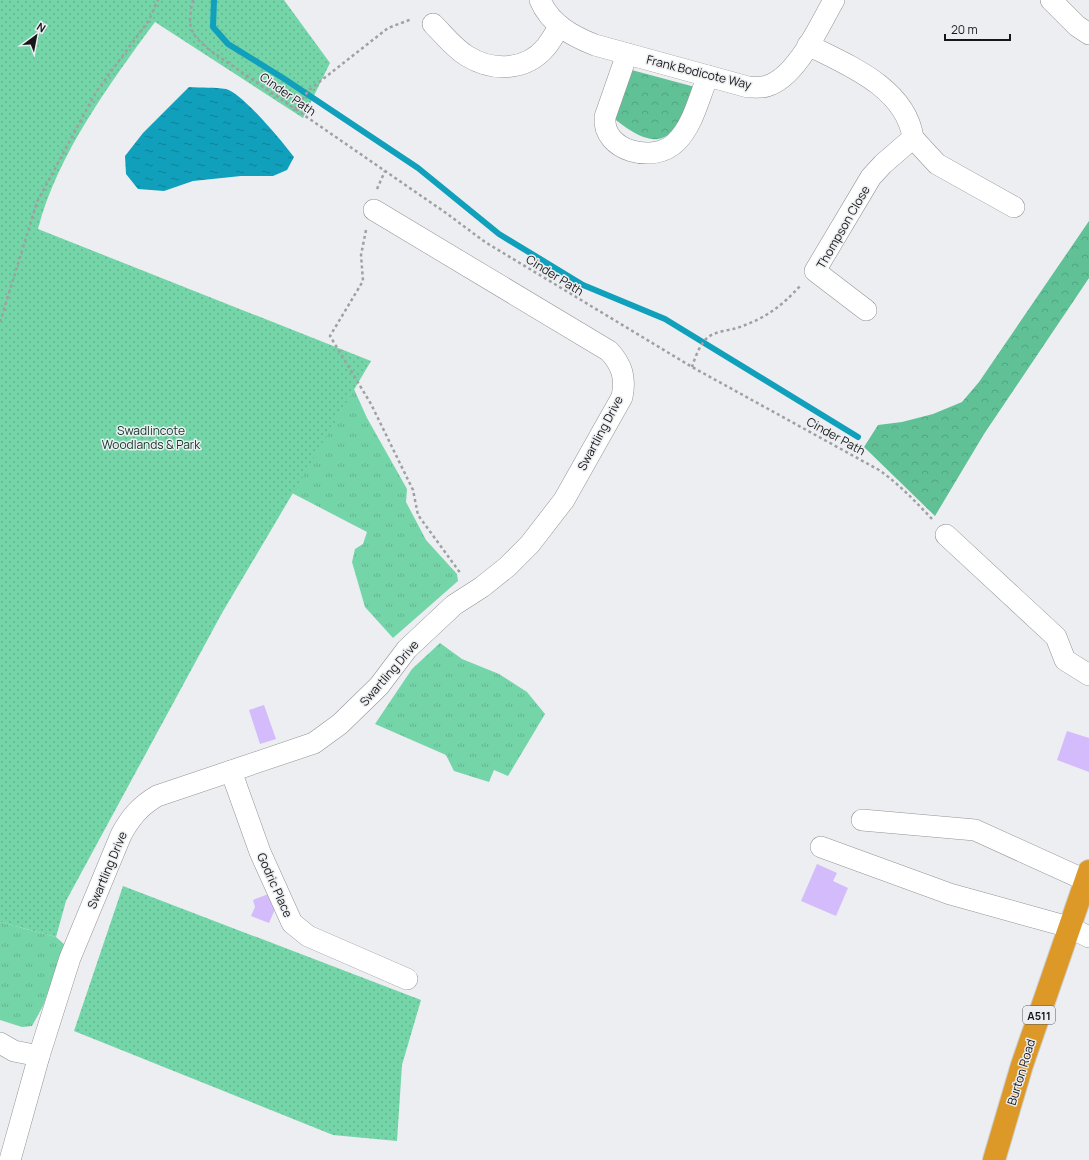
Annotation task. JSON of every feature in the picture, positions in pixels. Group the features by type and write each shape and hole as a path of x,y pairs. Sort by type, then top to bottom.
{"highway":[{"name":"Burton Road","path":"994,1160 1022,1065 1087,876"}],"street":[{"name":"Frank Bodicote Way","path":"540,0 544,10 560,26 573,36 595,45 748,87 766,86 779,80 793,68 834,0"},
{"path":"1051,0 1077,26 1089,34"},
{"path":"433,24 456,47 468,56 483,64 504,68 523,64 536,56 546,48 560,26"},
{"path":"808,44 862,72 880,86 907,114 911,125 913,138 936,164 1014,207"},
{"path":"626,54 605,117 604,125 606,133 612,139 631,151 642,153 659,153 668,149 677,142 684,134 708,76"},
{"name":"Thompson Close","path":"866,310 815,271 872,178 884,164 913,138"},
{"name":"Swartling Drive","path":"10,1160 39,1056 70,958 121,835 128,822 138,810 157,796 314,743 340,724 379,686 407,649 454,605 507,567 530,544 564,500 622,397 624,378 622,370 617,360 609,352 374,210"},
{"path":"946,534 1056,637 1065,660 1089,675"},
{"name":"Godric Place","path":"231,771 260,852 292,923 308,936 408,979"},
{"path":"862,820 975,830 1087,876"},
{"path":"821,847 950,894 1069,927 1089,937"},
{"path":"0,1043 14,1051 39,1056"}],"path":[{"path":"0,322 36,202 96,92 149,20 158,0"},
{"name":"Cinder Path","path":"194,0 191,29 197,40 485,242 692,367 879,470 895,481 913,498 946,534"},
{"path":"295,109 309,90 388,28 403,21 418,18 433,24"},
{"path":"385,171 377,187 374,210 364,234 362,255 363,281 330,336 372,404 412,490 418,515 474,592"},
{"path":"692,367 705,340 713,334 737,328 770,313 782,305 815,271"}],"green space":[{"name":"Swadlincote Woodlands & Park","path":"0,0 284,0 330,63 303,118 155,22 103,95 72,147 58,174 38,229 371,361 222,613 66,901 56,937 0,922"},
{"path":"628,69 695,87 682,117 675,128 667,136 658,139 646,138 633,132 616,120 615,109"},
{"path":"1089,221 1089,278 984,434 935,516 864,447 878,425 902,422 933,414 962,402 979,382"},
{"path":"354,389 367,418 407,489 406,502 426,540 457,574 458,581 393,638 365,607 352,562 355,549 363,544 367,532 292,493"},
{"path":"440,643 462,659 499,674 527,692 545,714 508,776 494,770 489,782 454,771 446,755 375,724 412,669"},
{"path":"123,886 421,1000 402,1065 397,1141 333,1135 74,1031"},
{"path":"0,922 56,937 65,945 43,1006 32,1026 22,1027 0,1020"}],"water":[{"path":"189,87 226,89 242,99 262,119 294,157 287,170 273,176 241,176 193,181 164,191 138,189 126,174 125,156 143,133"}],"building":[{"path":"264,705 276,739 260,744 249,710"},
{"path":"1067,731 1089,738 1089,772 1057,760"},
{"path":"817,864 837,873 833,881 848,888 836,916 801,901"},
{"path":"271,893 276,907 269,923 251,916 255,907 253,900"}],"waterway":[{"path":"214,0 213,27 228,44 283,78 418,168 499,234 583,285 665,319 858,437"}]}
